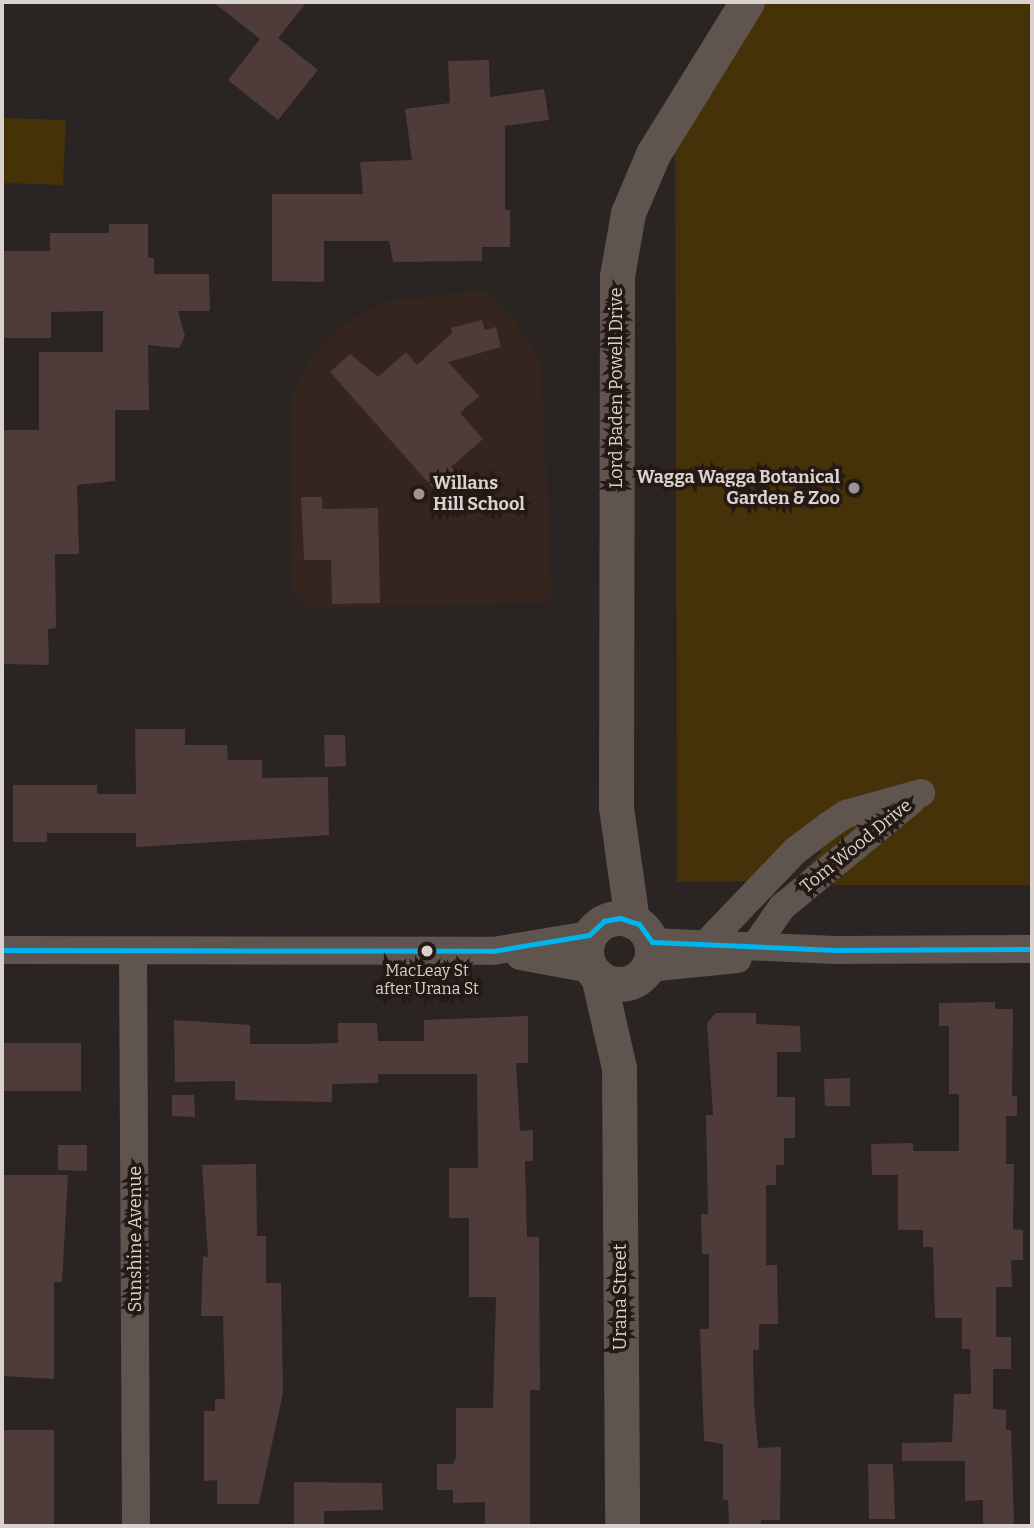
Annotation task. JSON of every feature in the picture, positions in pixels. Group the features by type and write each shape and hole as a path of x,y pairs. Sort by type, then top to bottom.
{"street":[{"name":"Lord Baden Powell Drive","path":"642,953 616,807 617,276 628,213 653,153 747,2"},
{"name":"Tom Wood Drive","path":"706,944 795,851 828,826 846,814 921,793 782,907 755,946"},
{"name":"Lord Baden Powell Drive","path":"592,931 616,807"},
{"path":"2,950 493,951 592,931 620,918 642,953"},
{"path":"592,931 585,951 594,972"},
{"path":"493,951 594,972 618,985 642,953 706,944 835,950"},
{"path":"642,953 1032,949"},
{"name":"Sunshine Avenue","path":"133,952 136,1526"},
{"name":"Urana Street","path":"622,1526 619,1068 642,953"},
{"name":"Urana Street","path":"594,972 619,1068"}],"shaded area":[{"name":"Wagga Wagga Botanical Garden & Zoo","path":"767,2 1032,2 1032,885 790,885 821,852 816,837 767,881 677,882 675,139"},
{"path":"4,118 66,120 63,185 2,183"},
{"name":"Willans Hill School","path":"484,290 514,320 541,361 552,602 310,608 292,590 291,399 307,362 338,327 385,302"}],"building":[{"path":"213,2 307,2 278,38 318,70 278,120 228,80 260,39"},
{"path":"489,60 490,97 544,89 549,120 505,126 505,210 510,210 510,247 482,247 482,261 393,262 389,241 324,241 324,282 272,281 272,194 363,194 360,162 412,160 405,109 450,103 448,61"},
{"path":"109,224 148,224 148,258 154,258 154,274 209,274 210,311 178,311 185,336 179,348 148,345 149,410 115,410 115,481 77,485 79,554 55,554 56,628 48,629 49,665 2,664 2,430 39,430 39,352 103,352 103,311 51,312 51,338 2,338 2,251 50,251 50,233 109,233"},
{"path":"482,320 485,330 496,327 501,347 448,362 479,396 460,413 483,439 451,467 461,479 441,497 330,372 350,354 378,377 406,352 417,365 452,333 451,328"},
{"path":"301,497 322,497 322,509 378,508 380,603 332,604 331,560 304,560"},
{"path":"135,729 185,729 185,745 227,745 228,760 262,760 262,778 328,777 329,835 136,847 136,833 47,833 47,842 13,842 13,785 97,785 97,794 136,794"},
{"path":"324,735 345,735 346,766 325,767"},
{"path":"995,1002 995,1009 1013,1009 1012,1096 1017,1096 1017,1116 1006,1116 1006,1164 1014,1164 1013,1229 1023,1230 1023,1260 1011,1260 1012,1287 996,1287 996,1337 1011,1337 1011,1369 993,1369 993,1409 1006,1410 1006,1430 1011,1430 1014,1523 1010,1526 983,1526 983,1500 965,1501 965,1461 902,1461 902,1443 952,1442 954,1394 971,1394 970,1349 962,1349 962,1318 935,1318 933,1247 923,1247 923,1230 898,1230 898,1175 872,1175 871,1144 913,1143 913,1151 959,1151 959,1094 949,1094 949,1026 939,1026 939,1003"},
{"path":"716,1013 756,1013 756,1024 800,1026 801,1052 777,1052 777,1097 795,1097 795,1138 784,1138 784,1165 776,1165 776,1185 766,1185 766,1265 777,1265 778,1324 759,1324 759,1350 753,1350 758,1448 781,1447 780,1520 761,1520 761,1526 729,1526 728,1500 723,1500 723,1444 704,1441 700,1329 709,1329 709,1254 702,1254 701,1214 708,1214 706,1115 713,1115 707,1023"},
{"path":"528,1016 528,1063 516,1063 520,1131 533,1130 533,1161 525,1161 527,1237 539,1237 540,1390 530,1390 530,1526 485,1526 485,1502 453,1503 453,1490 437,1490 437,1464 453,1464 456,1458 456,1408 493,1408 496,1297 469,1297 469,1218 449,1218 449,1168 478,1168 477,1074 378,1074 378,1083 332,1084 332,1102 235,1100 235,1081 175,1082 174,1020 250,1025 250,1044 300,1044 338,1043 338,1023 377,1023 378,1041 424,1041 424,1020"},
{"path":"2,1043 81,1043 81,1091 2,1091"},
{"path":"850,1078 850,1106 825,1106 824,1079"},
{"path":"172,1095 194,1095 195,1117 172,1116"},
{"path":"58,1145 87,1145 87,1171 58,1170"},
{"path":"256,1164 257,1236 266,1236 266,1283 281,1283 283,1393 259,1504 217,1504 217,1480 204,1481 204,1411 215,1411 215,1399 225,1399 223,1316 201,1316 203,1256 208,1257 202,1165"},
{"path":"2,1175 68,1175 62,1282 54,1282 54,1379 2,1376"},
{"path":"2,1430 54,1430 54,1526 2,1526"},
{"path":"868,1464 893,1464 895,1519 869,1519"},
{"path":"294,1482 382,1483 383,1510 324,1511 324,1526 294,1526"}],"transit line":[{"path":"2,950 493,951 589,935 604,921 620,918 639,924 652,942 835,950 1032,949"}],"place":[{"name":"Wagga Wagga Botanical Garden & Zoo","path":"854,488"},
{"name":"Willans Hill School","path":"419,494"},
{"name":"MacLeay St after Urana St","path":"427,951"}]}
